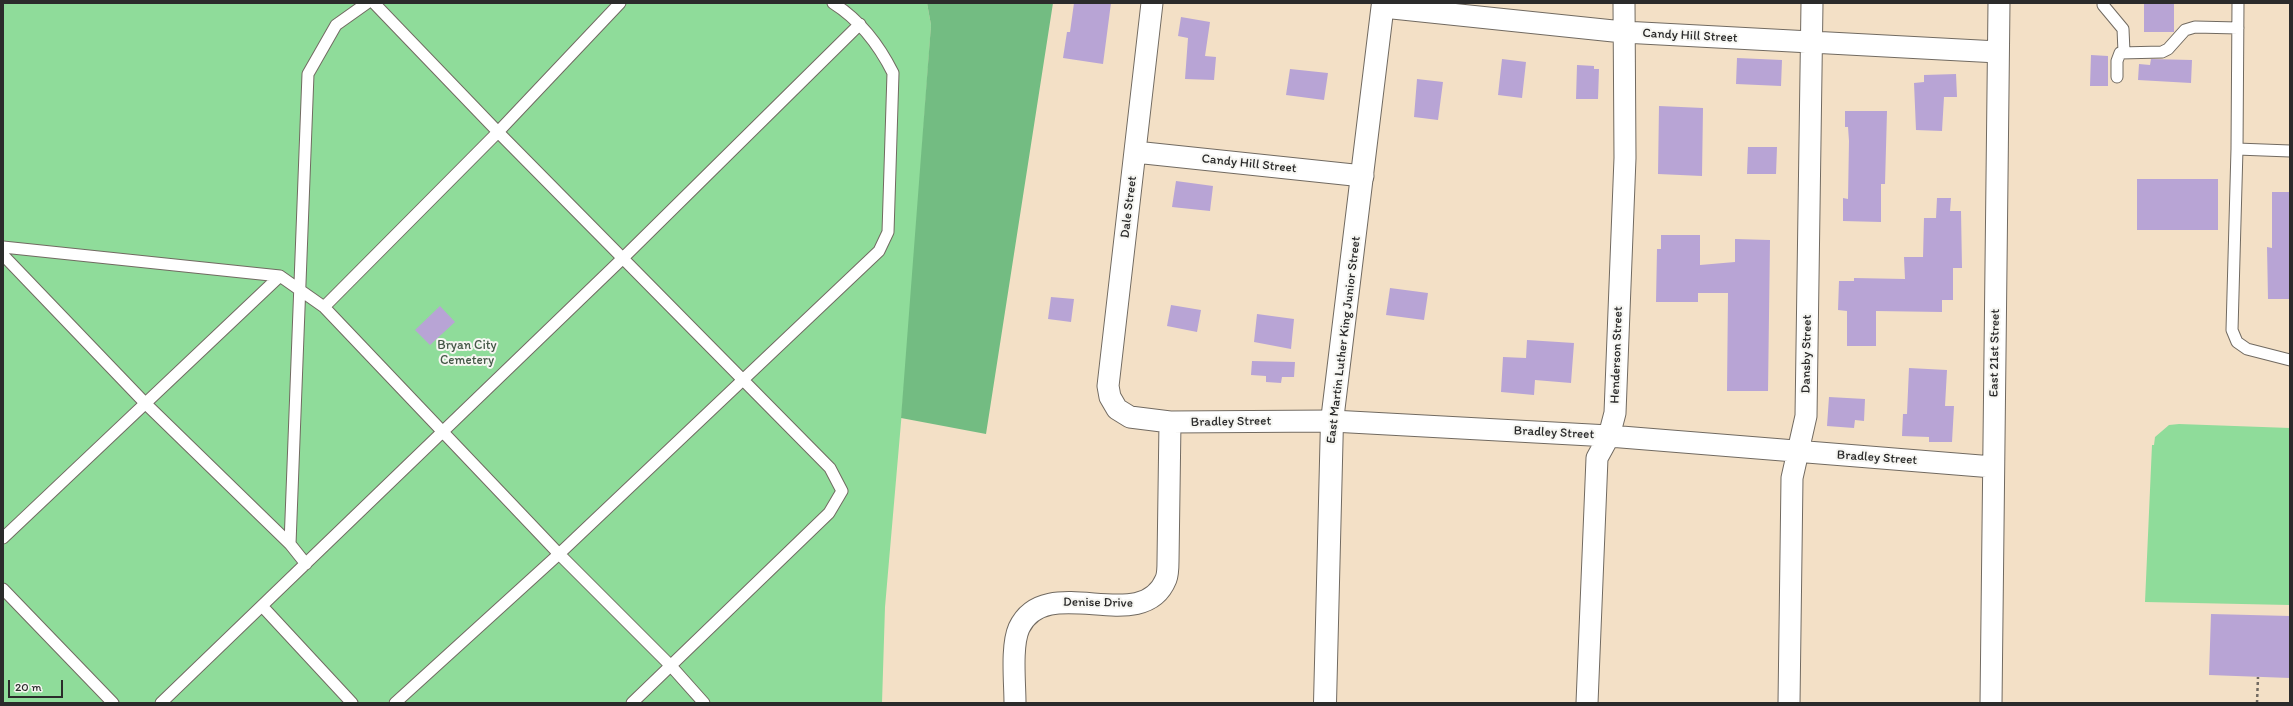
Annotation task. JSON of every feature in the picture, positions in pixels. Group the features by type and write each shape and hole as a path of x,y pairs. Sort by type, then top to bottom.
{"street":[{"name":"Dale Street","path":"1117,409 1110,397 1108,386 1152,3"},
{"name":"Henderson Street","path":"1587,703 1597,458 1609,436 1615,413 1625,158 1624,3"},
{"name":"Dansby Street","path":"1789,703 1792,478 1806,416 1812,3"},
{"name":"East 21st Street","path":"1992,703 1993,467 1999,3"},
{"name":"Candy Hill Street","path":"1383,5 1623,32 1998,52"},
{"name":"East Martin Luther King Junior Street","path":"1325,703 1332,421 1364,176 1383,5"},
{"name":"Candy Hill Street","path":"1135,152 1364,176"},
{"name":"Bradley Street","path":"1117,409 1130,417 1170,422 1332,421 1609,436 1993,467"},
{"name":"Denise Drive","path":"1015,703 1015,640 1019,627 1033,612 1057,602 1124,605 1139,603 1149,600 1166,578 1168,561 1170,422"}],"lane":[{"path":"290,544 308,74 336,25 367,3"},
{"path":"374,3 498,132 830,468 842,491 829,513 632,703"},
{"path":"324,307 498,132 620,3"},
{"path":"395,703 559,554 879,251 888,232 893,73 883,52 860,24 833,3"},
{"path":"2238,3 2237,149 2232,330 2237,342 2247,349 2290,360"},
{"path":"2103,4 2123,29 2124,52"},
{"path":"161,703 623,258 860,24"},
{"path":"2117,77 2118,57 2124,52 2162,52 2168,49 2185,30 2195,27 2238,28"},
{"path":"2237,149 2290,150"},
{"path":"3,247 280,276 300,288 324,307 444,431 559,554 672,666 704,703"},
{"path":"3,255 146,403 290,544 306,564"},
{"path":"3,538 280,276"},
{"path":"3,589 113,703"},
{"path":"262,606 352,703"}],"path":[{"path":"2257,703 2258,677"}],"green space":[{"name":"Bryan City Cemetery","path":"3,3 927,3 931,25 911,307 885,607 882,703 3,703"},
{"path":"927,3 1053,3 986,434 901,418 931,25"},
{"path":"2179,424 2290,428 2290,605 2145,602 2152,445 2154,445 2155,437 2169,425"}],"building":[{"path":"1074,3 1111,3 1103,64 1063,58 1067,32 1070,32"},
{"path":"2144,3 2174,3 2174,32 2144,32"},
{"path":"1181,17 1210,22 1205,56 1216,57 1214,80 1185,79 1188,38 1178,36"},
{"path":"2091,55 2108,56 2108,86 2090,86"},
{"path":"1737,58 1782,60 1781,86 1736,84"},
{"path":"1502,59 1526,62 1522,98 1498,95"},
{"path":"2151,59 2192,60 2191,83 2138,80 2139,64 2150,65"},
{"path":"1577,65 1594,66 1594,69 1599,69 1598,99 1576,99"},
{"path":"1290,69 1328,73 1324,100 1286,95"},
{"path":"1956,74 1957,97 1944,97 1942,131 1916,130 1914,83 1924,82 1924,75"},
{"path":"1417,79 1443,82 1438,120 1414,117"},
{"path":"1659,106 1703,108 1702,176 1658,174"},
{"path":"1845,111 1887,111 1885,184 1881,184 1881,222 1843,221 1843,198 1848,199 1849,141 1848,127 1845,127"},
{"path":"1748,147 1777,147 1776,174 1747,174"},
{"path":"2137,179 2218,179 2218,230 2137,230"},
{"path":"1176,181 1213,186 1210,211 1172,207"},
{"path":"2272,192 2290,192 2290,299 2268,299 2267,247 2272,248"},
{"path":"1937,198 1951,198 1950,211 1961,211 1962,268 1953,268 1953,300 1942,300 1942,312 1876,311 1876,346 1847,346 1847,311 1838,310 1839,281 1854,281 1854,278 1905,279 1904,257 1923,257 1924,218 1936,218"},
{"path":"1661,235 1700,235 1700,265 1735,262 1735,239 1770,240 1768,391 1727,391 1728,293 1698,293 1698,302 1656,302 1657,249 1661,249"},
{"path":"1390,288 1428,293 1424,320 1386,315"},
{"path":"1051,297 1074,299 1071,322 1048,319"},
{"path":"1171,305 1201,310 1197,332 1167,326"},
{"path":"440,306 455,322 430,345 415,330"},
{"path":"1257,314 1294,319 1291,349 1254,342"},
{"path":"1527,340 1574,343 1571,383 1535,380 1534,395 1501,392 1503,357 1526,358"},
{"path":"1252,361 1295,362 1294,377 1282,377 1281,383 1266,382 1266,376 1251,375"},
{"path":"1909,368 1947,370 1945,406 1954,406 1952,442 1929,442 1929,437 1902,436 1903,414 1907,414"},
{"path":"1829,397 1865,399 1864,421 1855,420 1854,428 1827,426"},
{"path":"2211,614 2290,616 2290,678 2209,675"}]}
